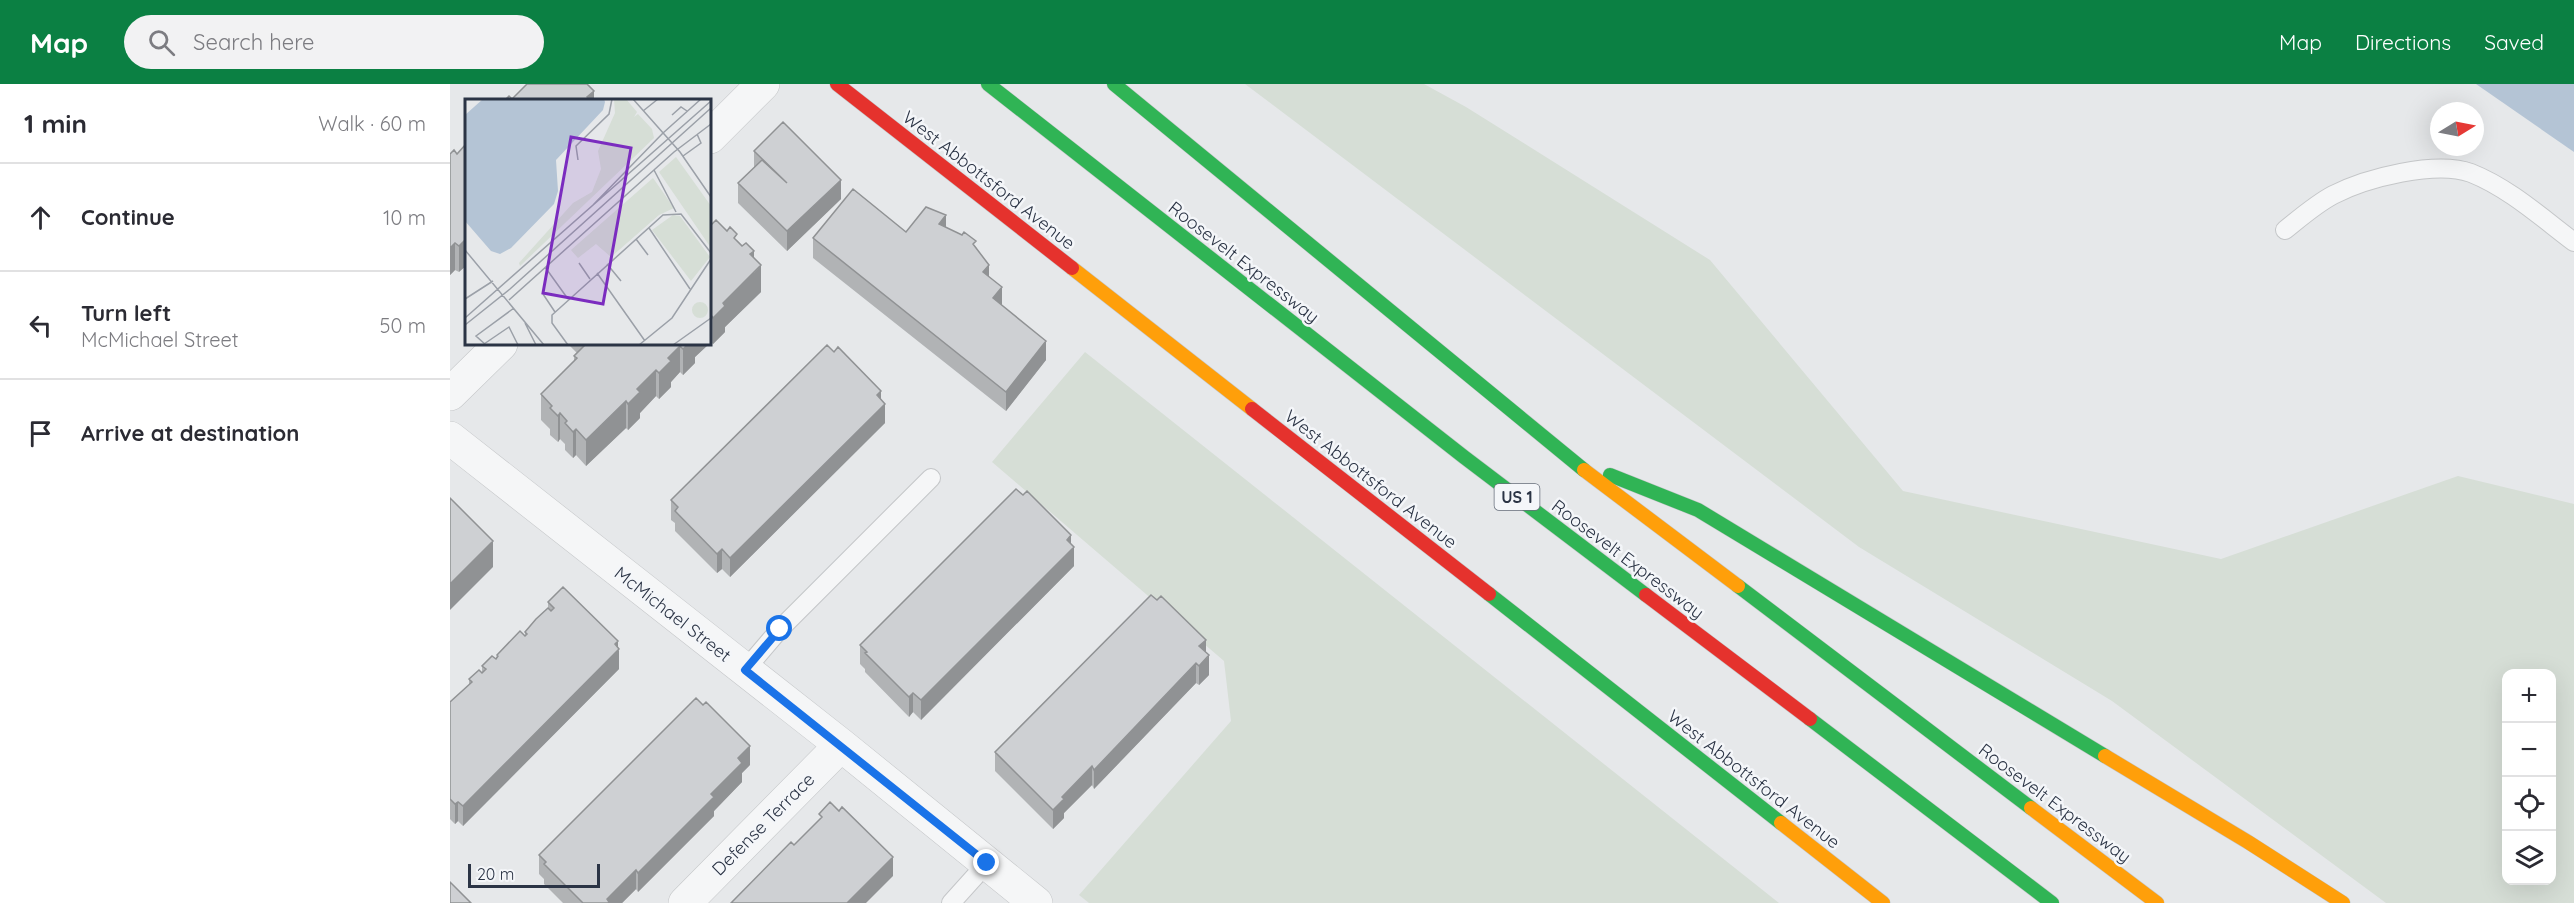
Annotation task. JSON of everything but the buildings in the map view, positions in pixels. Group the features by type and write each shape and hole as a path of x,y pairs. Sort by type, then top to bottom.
{"main road":[{"name":"West Abbottsford Avenue","path":"837,84 1883,903"},
{"name":"Roosevelt Expressway","path":"987,84 1464,457 2052,903"},
{"name":"Roosevelt Expressway","path":"1114,84 1570,459 2157,903"},
{"path":"1570,459 1698,510 2248,842 2343,903"}],"street":[{"path":"711,136 763,84"},
{"path":"450,394 500,345"},
{"name":"McMichael Street","path":"450,438 1036,903"},
{"name":"Defense Terrace","path":"685,903 841,746"}],"lane":[{"path":"2285,230 2333,195 2391,174 2432,169 2470,173 2510,194 2574,242"},
{"path":"745,670 780,629 932,478"},
{"path":"951,903 987,863"}],"shaded area":[{"path":"1245,84 1424,84 1466,107 1710,260 1903,491 2221,559 2458,476 2574,504 2574,903 2386,903 2112,701 1859,547"},
{"path":"1085,352 1779,903 1089,903 1079,895 1231,721 1224,661 992,462"}],"water":[{"path":"2476,84 2574,84 2574,152"}],"traffic: fast":[{"path":"988,84 1464,457 1646,595"},
{"path":"1114,84 1584,470"},
{"path":"1610,475 1698,510 2105,756"},
{"path":"1738,586 2031,808"},
{"path":"1489,594 1781,823"},
{"path":"1810,719 2052,903"}],"traffic: slow":[{"path":"1072,268 1252,409"},
{"path":"1584,470 1738,586"},
{"path":"2105,756 2248,842 2343,903"},
{"path":"2031,808 2157,903"},
{"path":"1781,823 1883,903"}],"traffic: jam":[{"path":"837,84 1072,268"},
{"path":"1252,409 1489,594"},
{"path":"1646,595 1810,719"}],"route":[{"path":"780,629 745,670 987,863"}]}
